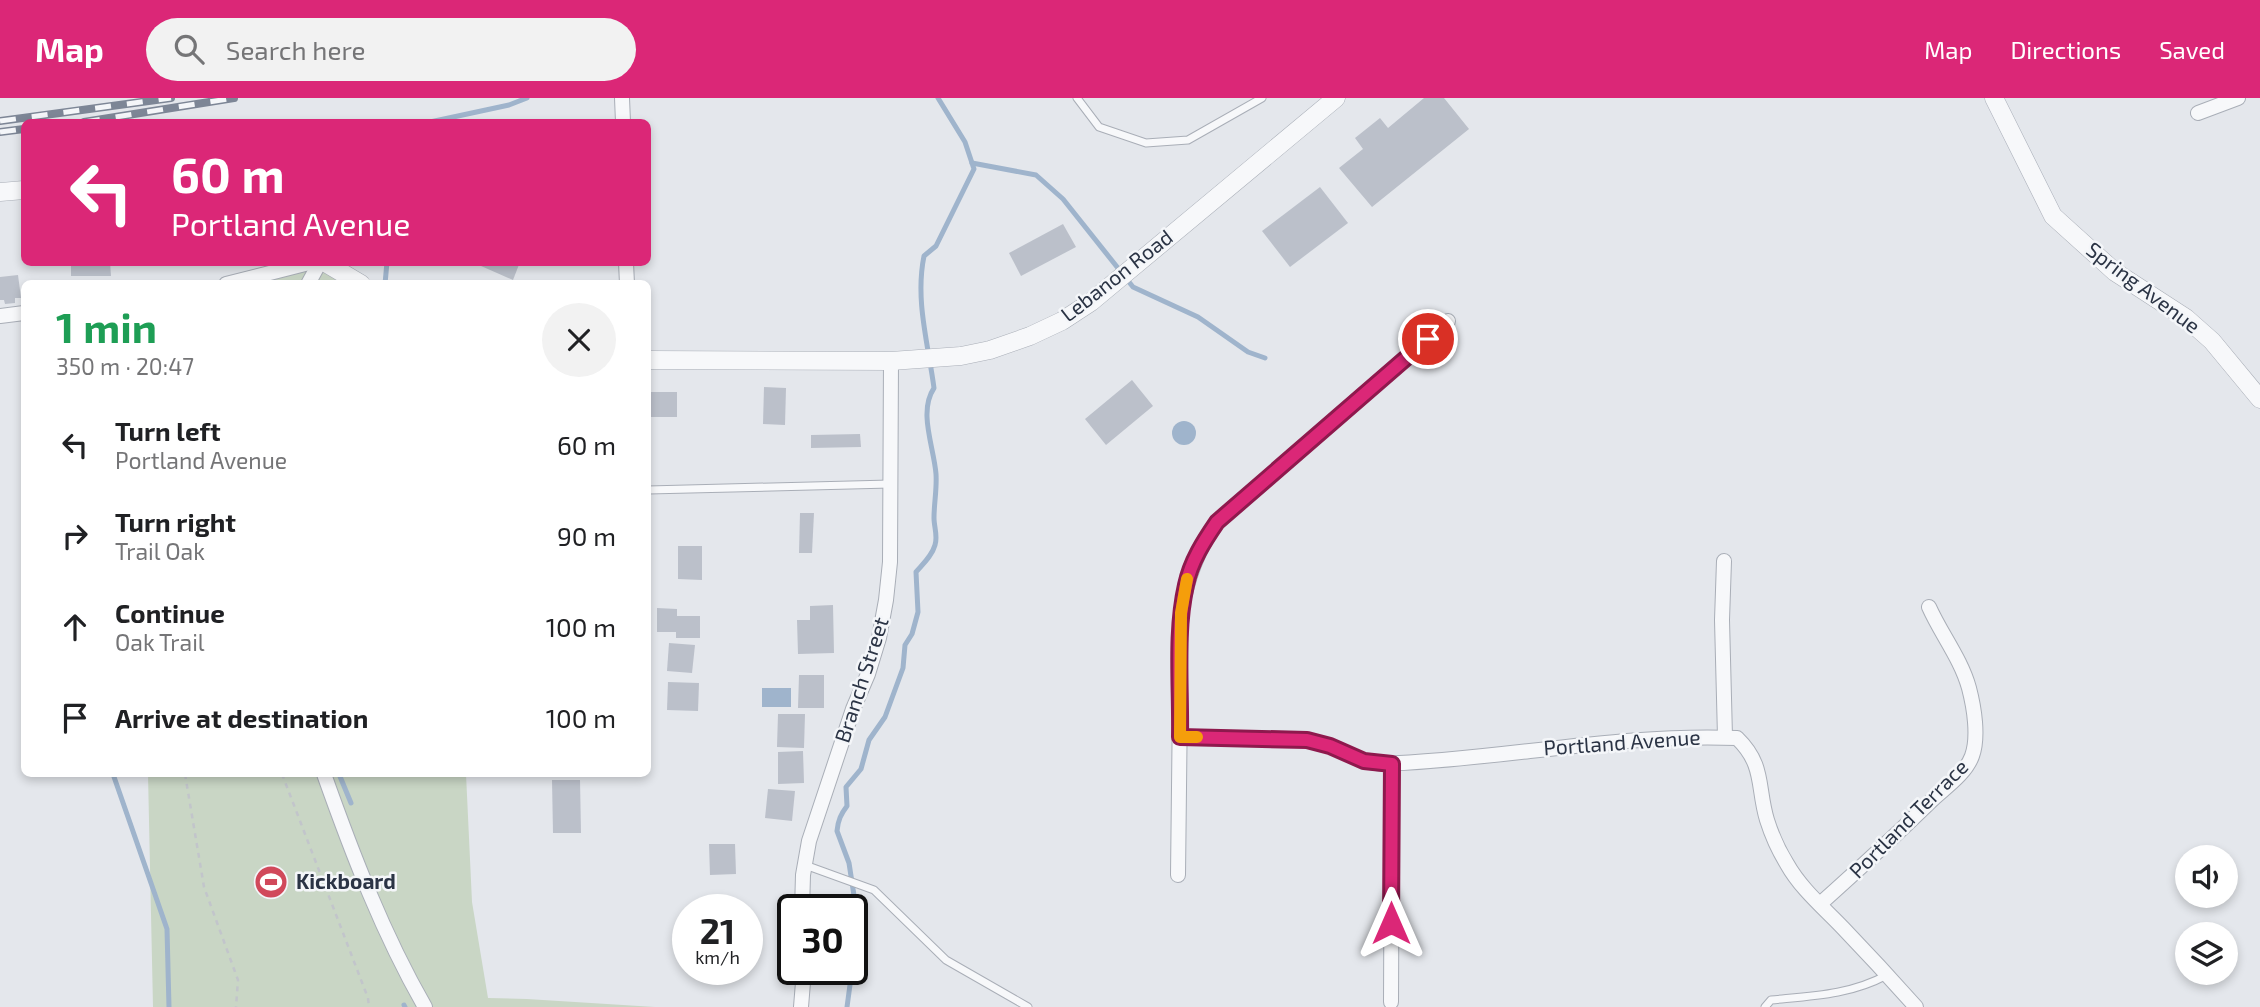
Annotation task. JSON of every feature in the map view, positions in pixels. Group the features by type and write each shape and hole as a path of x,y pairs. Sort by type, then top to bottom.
{"street":[{"path":"622,98 623,119"},
{"name":"Lebanon Road","path":"651,360 932,360 990,350 1030,336 1062,321 1091,302 1336,98"},
{"name":"Spring Avenue","path":"1994,98 2053,216 2115,272 2186,318 2212,341 2260,400"},
{"path":"2197,113 2238,98"},
{"path":"0,192 21,190"},
{"path":"242,280 297,266"},
{"path":"329,266 354,280"},
{"path":"0,316 21,313"},
{"path":"1178,875 1181,613 1186,583 1203,543 1217,522 1448,321"},
{"name":"Branch Street","path":"803,894 809,841 879,638 886,600 890,562 891,361"},
{"path":"1724,561 1724,737"},
{"name":"Portland Terrace","path":"1820,904 1888,844 1969,763 1974,753 1974,714 1969,688 1960,664 1929,607"},
{"name":"Portland Avenue","path":"1180,737 1307,740 1330,746 1364,761 1392,764 1558,747 1737,738 1748,748 1760,773 1767,818 1788,867 1916,1007"},
{"path":"1391,1002 1392,764"},
{"path":"325,777 373,902 425,1007"},
{"path":"802,1007 803,985"}],"lane":[{"path":"1077,98 1099,127 1146,143 1188,141 1262,98"},
{"path":"651,490 890,484"},
{"path":"805,865 874,890 946,960 1028,1007"},
{"path":"1765,1007 1771,1000 1836,994 1856,989 1887,974"}],"path":[{"path":"186,777 204,887 238,980 236,1007"},
{"path":"283,777 368,998 369,1007"}],"green space":[{"path":"294,266 321,266 352,280 232,280"},
{"path":"148,777 466,777 472,902 488,998 655,1007 153,1007"}],"water":[{"path":"1184,421 1195,428 1196,433 1189,444 1184,445 1173,438 1172,433 1179,422"},
{"path":"762,688 791,688 791,707 762,707"}],"building":[{"path":"1424,98 1444,98 1469,129 1372,207 1339,168 1363,149 1355,138 1380,118 1388,128"},
{"path":"1320,187 1348,223 1290,267 1262,231"},
{"path":"1063,224 1076,247 1021,276 1009,253"},
{"path":"71,266 110,266 111,276 71,276"},
{"path":"481,266 518,266 513,280"},
{"path":"18,275 21,298 15,298 15,303 5,304 4,300 0,300 0,277"},
{"path":"1132,380 1153,406 1106,445 1085,419"},
{"path":"764,387 786,388 785,425 763,424"},
{"path":"651,392 677,392 677,417 651,417"},
{"path":"860,434 861,447 811,448 811,435"},
{"path":"800,513 814,513 812,553 799,553"},
{"path":"678,546 702,546 702,580 678,579"},
{"path":"833,605 834,653 798,654 797,620 810,620 810,606"},
{"path":"657,608 677,609 677,616 700,616 700,638 676,638 676,632 657,632"},
{"path":"669,643 695,645 692,673 667,671"},
{"path":"799,675 824,675 824,708 798,708"},
{"path":"668,682 699,683 698,711 667,710"},
{"path":"778,714 805,714 804,748 777,747"},
{"path":"803,751 804,783 778,784 778,752"},
{"path":"552,780 580,780 581,833 553,833"},
{"path":"768,789 795,791 792,821 765,818"},
{"path":"709,844 735,844 736,874 710,875"}],"waterway":[{"path":"444,119 509,105 527,98"},
{"path":"854,894 849,863 837,831 841,815 847,806 846,787 861,769 869,740 885,717 903,668 905,645 912,634 918,612 916,572 930,556 936,542 936,474 927,419 929,397 934,388 922,305 922,272 924,256 936,246 974,169 965,142 938,98"},
{"path":"972,163 1036,175 1063,199 1133,287 1198,317 1248,352 1265,358"},
{"path":"385,280 387,266"},
{"path":"114,777 167,929 169,1007"},
{"path":"340,777 351,803"},
{"path":"847,1007 850,985"}],"railway":[{"path":"0,121 171,98"},
{"path":"103,119 234,98"},
{"path":"0,132 21,129"}],"slow traffic":[{"path":"1187,579 1181,613 1180,737 1197,737"}],"place":[{"name":"Kickboard","path":"271,882"}],"route":[{"path":"1391,923 1392,764 1364,761 1330,746 1307,740 1180,737 1181,613 1186,583 1194,561 1217,522 1428,339"}]}
